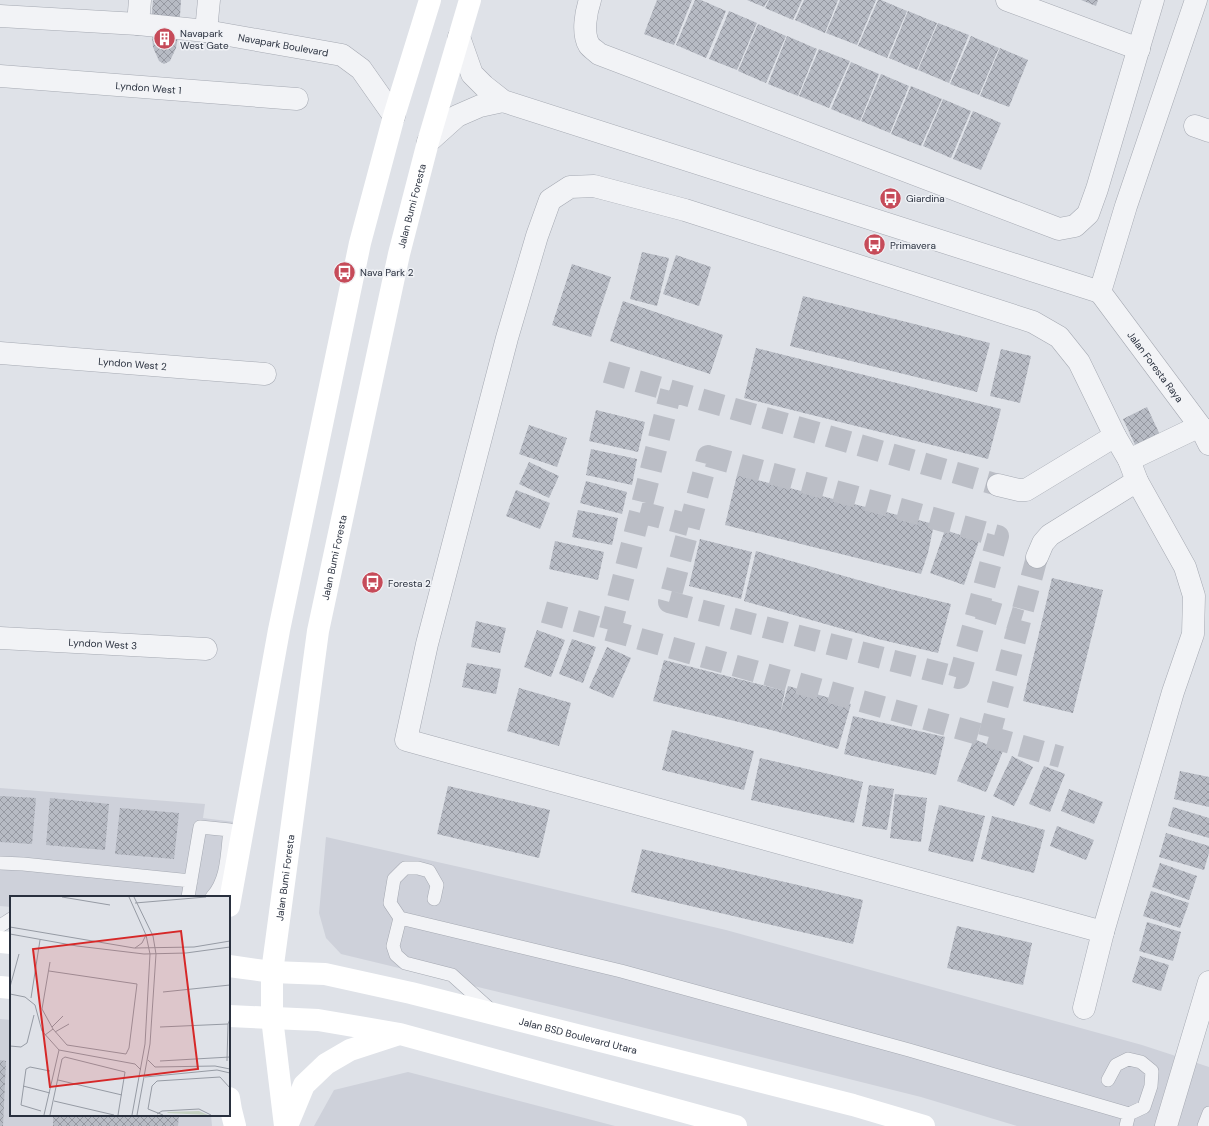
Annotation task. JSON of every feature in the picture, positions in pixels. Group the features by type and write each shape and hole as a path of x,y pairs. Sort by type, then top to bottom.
{"main road":[{"path":"230,900 279,630 360,243 394,116 430,0"},
{"name":"Jalan Bumi Foresta","path":"286,1126 272,1018 272,972 318,631 399,254 428,142 470,0"},
{"path":"0,942 10,943"},
{"name":"Jalan BSD Boulevard Utara","path":"230,966 272,972 325,974 411,993 853,1105 924,1126"},
{"path":"0,987 10,988"},
{"path":"230,1016 318,1020 400,1034 736,1126"},
{"path":"286,1126 304,1085 326,1064 350,1050 400,1034"},
{"path":"230,1104 235,1126"}],"street":[{"path":"138,24 140,0"},
{"path":"206,31 208,0"},
{"path":"590,0 585,22 586,36 589,45 599,54 1059,229 1076,226 1088,214 1097,189 1153,0"},
{"path":"1007,0 1139,49"},
{"path":"459,37 472,74 503,101 1100,292 1126,206 1196,0"},
{"name":"Navapark Boulevard","path":"0,16 138,24 206,31 342,55 361,69 394,116"},
{"name":"Lyndon West 1","path":"0,76 297,99"},
{"path":"428,142 457,116 480,106 503,101"},
{"path":"1084,1008 1103,932 1173,692 1193,634 1194,596 1185,567 1137,481 1129,460 1115,436 1079,362 1059,337 1033,322 685,210 594,186 570,187 550,200 537,236 507,338 427,644 406,740 1103,932"},
{"name":"Jalan Foresta Raya","path":"1100,292 1204,435"},
{"name":"Lyndon West 2","path":"0,353 265,374"},
{"path":"1129,460 1204,435"},
{"path":"998,485 1018,490 1026,490 1115,436"},
{"path":"1037,557 1043,543 1050,535 1137,481"},
{"name":"Lyndon West 3","path":"0,638 206,649"},
{"path":"1166,1126 1209,982"}],"lane":[{"path":"188,896 200,827 230,830 224,878 217,892 213,896"},
{"path":"0,863 191,881"},
{"path":"434,899 437,885 429,871 418,868 405,868 394,879 390,903 400,918 621,971 909,1050 1127,1120 1144,1107 1151,1086 1152,1071 1141,1062 1128,1059 1116,1065 1108,1080"},
{"path":"400,918 393,946 396,955 406,963 452,975 497,1015"},
{"path":"0,926 10,920"},
{"path":"1204,1126 1209,1113"}],"shaded area":[{"path":"0,788 205,804 203,818 235,822 219,896 10,896 10,907 0,906"},
{"path":"326,837 726,930 1142,1045 1191,1061 1209,1067 1209,1126 1017,1126 921,1097 341,954 326,938 319,913"},
{"path":"0,1019 10,1020 10,1116 211,1116 212,1126 0,1126"},
{"path":"408,1072 615,1126 314,1126 334,1090"}],"building":[{"name":"Navapark West Gate","path":"153,0 181,0 179,31 176,48 170,61 164,64 159,61 153,47 151,25"},
{"path":"657,0 692,0 674,45 644,34"},
{"path":"695,0 701,0 726,11 706,58 676,45"},
{"path":"747,0 768,0 764,7"},
{"path":"769,0 802,0 793,20 765,8"},
{"path":"804,0 838,0 825,33 795,20"},
{"path":"840,0 876,0 857,45 826,33"},
{"path":"878,0 907,11 887,58 858,46"},
{"path":"1081,0 1098,0 1096,6"},
{"path":"729,11 757,23 737,70 709,59"},
{"path":"908,11 937,23 917,70 889,58"},
{"path":"938,23 969,35 949,83 918,70"},
{"path":"758,24 786,36 766,83 738,71"},
{"path":"787,36 817,49 798,96 768,84"},
{"path":"971,36 999,48 979,95 950,84"},
{"path":"1000,48 1028,60 1009,107 980,96"},
{"path":"819,49 850,61 829,108 799,96"},
{"path":"851,62 879,74 860,121 831,109"},
{"path":"881,74 909,86 890,133 861,121"},
{"path":"911,86 942,99 921,146 891,134"},
{"path":"943,99 971,111 951,158 923,146"},
{"path":"973,111 1001,123 981,170 953,159"},
{"path":"642,252 669,258 657,306 630,299"},
{"path":"676,255 711,267 699,306 663,294"},
{"path":"572,264 611,277 591,337 552,325"},
{"path":"803,296 990,343 977,392 790,346"},
{"path":"623,301 723,335 710,374 610,341"},
{"path":"756,348 1001,409 988,459 744,398"},
{"path":"1001,349 1031,356 1020,403 990,396"},
{"path":"1147,407 1161,437 1137,449 1123,419"},
{"path":"596,410 645,422 638,452 589,441"},
{"path":"529,425 567,438 557,467 519,454"},
{"path":"591,449 637,459 632,485 586,475"},
{"path":"529,462 559,476 549,498 519,484"},
{"path":"737,475 934,524 928,553 921,574 725,525"},
{"path":"586,481 627,492 622,514 580,503"},
{"path":"516,490 550,503 540,529 506,516"},
{"path":"578,510 618,518 612,545 572,537"},
{"path":"945,530 979,541 964,585 930,573"},
{"path":"700,539 752,552 741,599 689,586"},
{"path":"555,541 604,552 598,580 549,569"},
{"path":"756,551 890,589 951,604 938,653 878,639 744,601"},
{"path":"1052,578 1103,590 1073,713 1023,701"},
{"path":"476,621 506,628 500,653 471,647"},
{"path":"537,630 565,640 551,677 524,667"},
{"path":"572,639 596,647 583,683 559,674"},
{"path":"607,647 631,658 613,698 589,688"},
{"path":"664,660 785,691 780,714 788,686 851,704 838,749 775,731 653,701"},
{"path":"467,663 501,669 496,694 462,687"},
{"path":"519,688 571,703 559,746 507,731"},
{"path":"853,716 945,737 936,775 844,754"},
{"path":"672,730 754,751 744,790 662,770"},
{"path":"974,739 1003,751 986,792 957,781"},
{"path":"1012,756 1033,767 1014,806 993,796"},
{"path":"760,758 863,782 854,823 751,800"},
{"path":"1044,766 1065,774 1050,812 1029,804"},
{"path":"1180,771 1209,777 1209,807 1174,799"},
{"path":"869,785 894,789 887,830 862,826"},
{"path":"448,786 550,810 539,858 437,834"},
{"path":"1069,789 1103,802 1094,824 1061,811"},
{"path":"895,794 927,798 921,842 890,838"},
{"path":"0,796 36,798 32,844 0,842"},
{"path":"50,798 109,804 105,850 46,845"},
{"path":"939,805 985,816 973,862 928,851"},
{"path":"1173,807 1209,818 1209,838 1168,826"},
{"path":"120,808 179,813 174,859 115,854"},
{"path":"992,816 1045,830 1034,873 981,859"},
{"path":"1057,826 1094,840 1086,860 1050,846"},
{"path":"1166,833 1209,846 1209,853 1204,870 1159,857"},
{"path":"642,849 863,900 853,944 631,892"},
{"path":"1160,863 1197,876 1189,900 1152,887"},
{"path":"1151,891 1189,903 1180,928 1143,916"},
{"path":"1147,922 1181,932 1173,961 1139,951"},
{"path":"957,926 1032,943 1023,985 947,968"},
{"path":"1140,956 1169,965 1161,991 1132,982"},
{"path":"0,1060 6,1061 3,1126 0,1126"},
{"path":"53,1116 179,1116 178,1126 53,1126"}],"tunnel":[{"path":"606,372 998,485"},
{"path":"610,630 671,391"},
{"path":"708,456 998,536 959,678 669,602 708,456"},
{"path":"640,512 689,525"},
{"path":"989,737 1037,557"},
{"path":"978,608 1021,621"},
{"path":"544,612 1061,757"}],"place":[{"name":"Navapark West Gate","path":"165,39"},
{"name":"Giardina","path":"891,198"},
{"name":"Primavera","path":"875,245"},
{"name":"Nava Park 2","path":"345,272"},
{"name":"Foresta 2","path":"372,583"}]}
